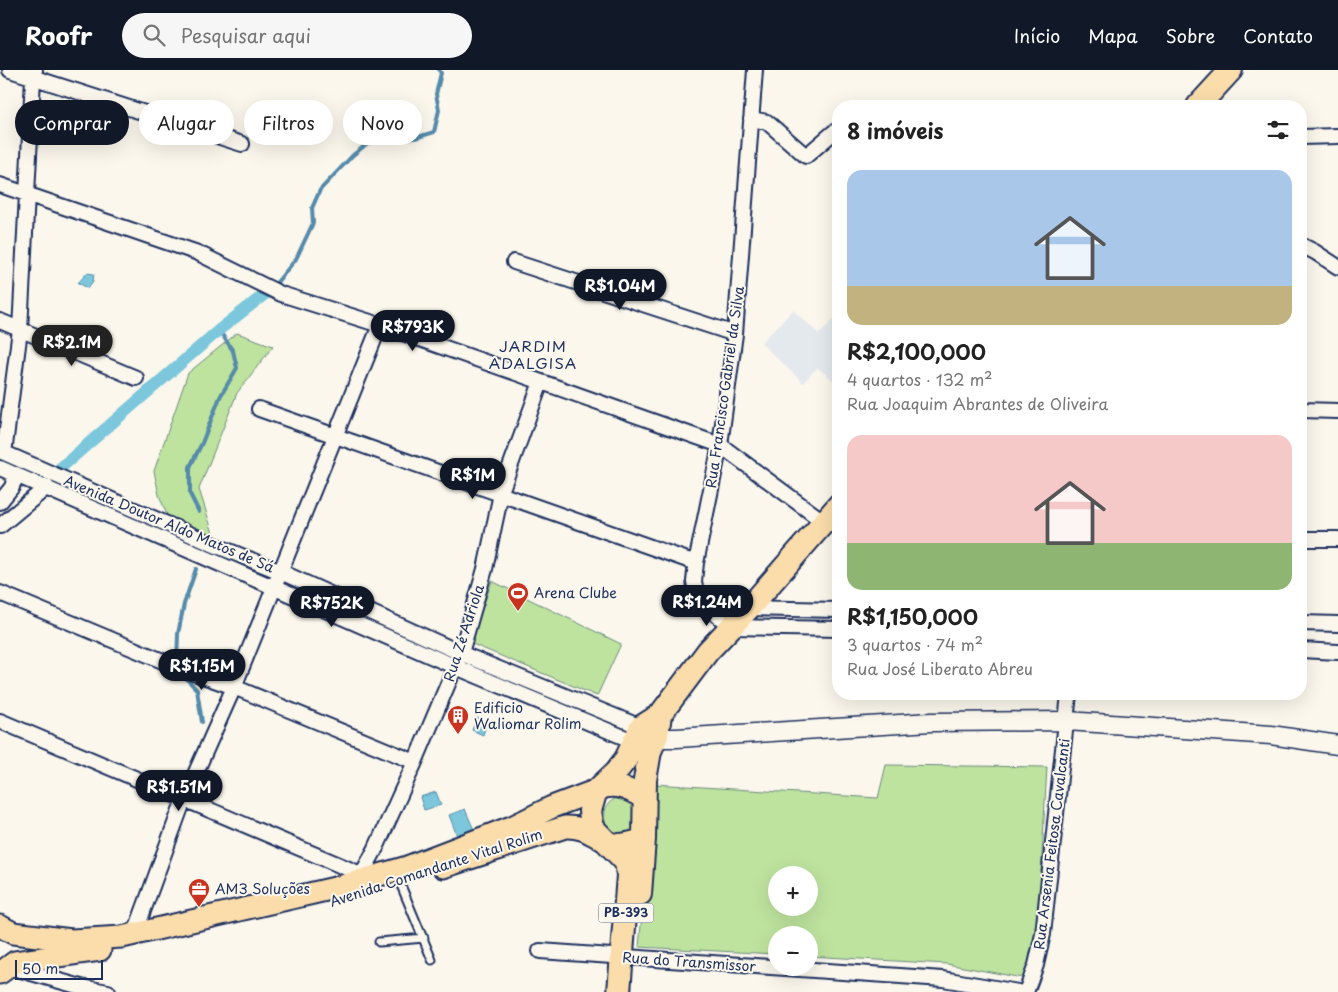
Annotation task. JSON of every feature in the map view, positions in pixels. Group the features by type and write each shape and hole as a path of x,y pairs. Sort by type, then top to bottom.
{"highway":[{"path":"1204,100 1232,70"},
{"path":"607,841 594,829 592,824 590,811 597,790 616,772 708,652 831,524"},
{"path":"644,839 644,798 650,751 648,730"},
{"name":"PB-393","path":"619,992 630,958 644,839"},
{"name":"PB-393","path":"607,841 626,862 633,992"}],"main road":[{"path":"597,790 613,785 619,786 644,798"},
{"name":"Avenida Comandante Vital Rolim","path":"6,929 72,940 122,937 335,888 366,876 416,864 514,826 552,807 597,790"},
{"name":"Avenida Comandante Vital Rolim","path":"8,967 276,917 400,883 564,827 580,828 607,841"},
{"path":"607,841 620,845 644,839"},
{"path":"6,929 17,944 8,967"}],"street":[{"path":"10,70 34,74 242,144"},
{"name":"Rua Francisco Gabriel da Silva","path":"732,627 701,603 696,594 694,582 696,563 720,445 735,334 754,70"},
{"path":"2,452 20,330 34,74"},
{"path":"751,118 767,122 806,156 832,134"},
{"path":"1307,138 1338,136"},
{"path":"0,185 198,253 281,294 380,325 720,445 831,524"},
{"path":"1307,248 1338,267"},
{"path":"514,262 735,334"},
{"path":"0,321 136,378"},
{"path":"135,934 184,799 234,687 380,325"},
{"name":"Rua Zé Adriola","path":"366,876 376,848 461,653 485,569 501,495 541,382"},
{"path":"260,409 696,563"},
{"path":"1307,410 1338,411"},
{"name":"Avenida Doutor Aldo Matos de Sá","path":"2,452 281,572 461,653 648,730"},
{"name":"Avenida Doutor Aldo Matos de Sá","path":"0,468 456,666 648,730"},
{"path":"0,502 20,476"},
{"path":"0,526 45,486"},
{"path":"1307,539 1338,539"},
{"path":"0,593 177,667 234,687 415,762"},
{"path":"749,608 832,610"},
{"path":"1307,623 1338,624"},
{"path":"732,627 832,629"},
{"path":"1307,650 1338,652"},
{"name":"Rua Arsenia Feitosa Cavalcanti","path":"1026,992 1036,966 1042,934 1069,700"},
{"path":"0,721 366,876"},
{"path":"648,730 677,738 931,722 1067,721 1271,735 1338,745"},
{"name":"Rua do Transmissor","path":"540,951 943,979 1018,992"},
{"path":"8,967 81,987 108,992"}],"lane":[{"path":"400,883 432,960"},
{"path":"379,942 424,938"}],"shaded area":[{"path":"793,310 819,334 832,321 832,380 817,368 803,383 761,343"}],"green space":[{"path":"237,333 273,346 237,393 199,489 217,546 167,515 159,495 154,471 188,373"},
{"name":"Arena Clube","path":"492,581 621,644 597,696 470,643"},
{"path":"886,765 1047,767 1036,961 1028,979 947,964 818,957 818,926 768,926 768,954 639,947 654,784 878,798"},
{"path":"617,798 629,801 632,804 635,820 631,832 621,839 606,829 605,820 606,807"}],"water":[{"path":"87,273 94,274 93,281 88,288 78,283"},
{"path":"477,718 487,722 483,735 472,730"},
{"path":"436,792 441,805 424,810 420,797"},
{"path":"465,809 474,830 457,836 449,815"}],"waterway":[{"path":"273,287 296,259 313,223 312,208 320,190 353,155 368,143 386,139 415,138 434,132 439,110 436,94 441,73 439,70"},
{"path":"34,491 219,330 265,294"},
{"path":"199,512 190,494 190,467 202,443 220,397 237,368 233,351 219,330"},
{"path":"177,663 178,634 184,604 196,569"},
{"path":"183,675 197,690 202,722"}],"place":[{"name":"Arena Clube","path":"518,612"},
{"name":"Edificio Waliomar Rolim","path":"458,735"},
{"name":"AM3 Soluções","path":"199,908"}],"district":[{"name":"JARDIM ADALGISA","path":"533,356"}]}
